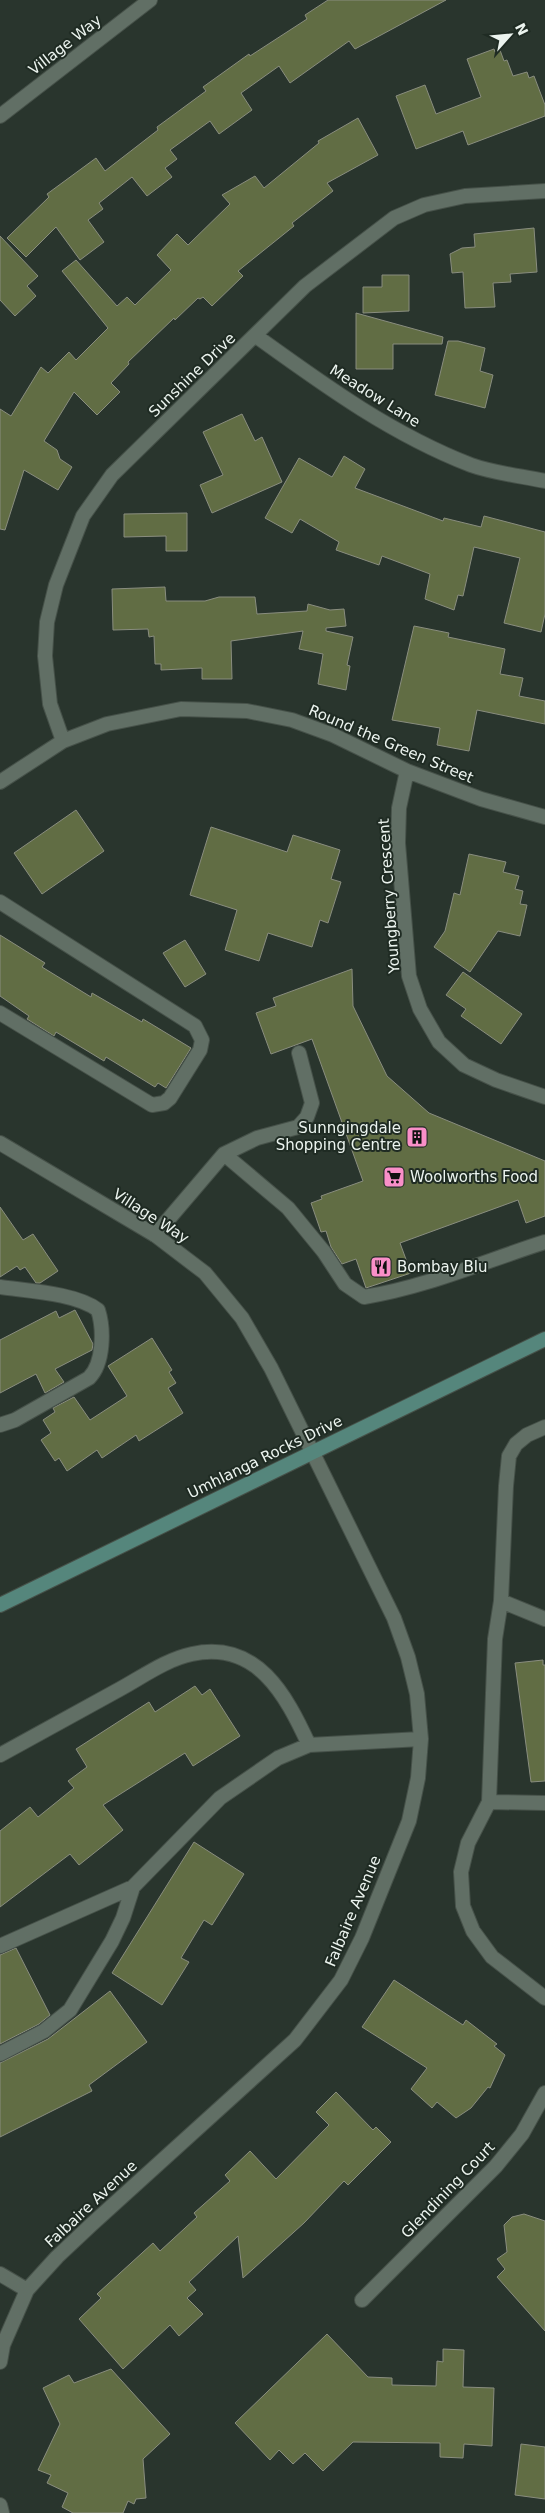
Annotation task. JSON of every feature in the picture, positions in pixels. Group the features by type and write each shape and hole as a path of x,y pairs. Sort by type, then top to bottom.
{"main road":[{"name":"Umhlanga Rocks Drive","path":"0,1605 545,1338"}],"street":[{"name":"Village Way","path":"0,116 150,0"},
{"name":"Sunshine Drive","path":"63,741 50,704 45,656 47,622 56,585 83,516 112,475 305,286 394,218 424,205 465,196 545,191"},
{"name":"Meadow Lane","path":"256,336 338,395 402,435 472,465 545,480"},
{"name":"Round the Green Street","path":"0,782 63,741 108,724 146,715 181,710 247,711 292,720 333,735 407,771 481,799 545,817"},
{"name":"Youngberry Crescent","path":"407,771 399,808 398,843 409,976 420,1009 439,1042 464,1065 496,1080 545,1097"},
{"path":"0,902 195,1026 202,1040 200,1050 170,1098 164,1103 152,1105 0,1013"},
{"path":"155,1235 224,1154 257,1138 298,1127 307,1117 312,1103 299,1053"},
{"name":"Village Way","path":"0,1143 155,1235 205,1273 242,1318 271,1368 313,1452"},
{"path":"224,1154 288,1208 324,1252 345,1284 364,1297 387,1293 438,1279 545,1242"},
{"path":"0,1287 67,1298 91,1305 98,1310 101,1324 100,1362 96,1371 89,1378 31,1411 0,1425"},
{"path":"545,1427 527,1435 516,1444 509,1456 501,1602 496,1639 489,1802 468,1843 461,1872 463,1906 474,1930 492,1957 545,1998"},
{"name":"Falbaire Avenue","path":"0,2362 4,2345 27,2290 92,2224 295,2040 321,2008 341,1980 362,1938 408,1821 418,1778 421,1739 417,1694 408,1657 394,1618 313,1452"},
{"path":"501,1602 545,1619"},
{"path":"0,1755 158,1668 191,1654 221,1651 249,1661 270,1678 285,1697 308,1745"},
{"path":"0,1946 133,1887 220,1798 278,1758 308,1745 421,1739"},
{"path":"489,1802 545,1803"},
{"path":"0,2054 44,2031 70,2010 124,1918 133,1887"},
{"name":"Glendining Court","path":"362,2300 496,2166 522,2134 545,2093"},
{"path":"0,2274 27,2290"},
{"path":"0,2505 2,2513"}],"building":[{"path":"328,0 446,0 355,49 349,41 290,83 279,66 241,93 252,110 219,134 210,121 170,150 177,159 165,168 172,177 147,196 132,177 99,203 103,209 88,220 104,242 80,260 56,227 26,257 7,238 49,197 47,194 96,158 105,171 158,130 157,127 206,91 203,87 249,54 250,56 307,19 305,15"},
{"path":"494,49 495,52 500,50 504,61 507,60 513,76 527,72 529,78 534,76 545,105 545,116 468,145 463,131 416,149 396,96 425,85 436,114 481,97 467,59"},
{"path":"358,118 378,155 327,183 333,191 292,223 294,226 238,271 243,276 212,306 203,297 198,298 175,320 174,318 128,362 129,364 111,383 120,392 97,415 74,392 44,441 57,450 60,459 72,467 58,490 24,470 5,530 0,529 0,409 11,416 41,367 48,373 69,352 76,360 108,328 62,271 76,260 117,306 127,297 135,305 171,270 157,255 177,234 188,245 230,204 222,195 255,176 264,188 319,143 318,141"},
{"path":"534,228 537,272 510,274 511,282 493,283 495,307 465,308 463,272 452,273 450,254 462,248 475,247 474,234"},
{"path":"0,236 38,276 27,286 36,296 15,316 0,300"},
{"path":"382,275 409,275 409,311 363,313 363,287 382,287"},
{"path":"356,313 443,337 442,344 393,344 393,369 356,369"},
{"path":"448,341 458,341 485,348 480,371 493,375 485,408 435,395"},
{"path":"242,414 255,441 262,437 282,482 212,513 200,485 223,475 203,432"},
{"path":"344,456 365,469 355,488 443,521 444,518 481,527 484,516 545,532 545,614 541,632 504,623 520,558 474,547 463,596 458,595 454,610 425,599 430,574 382,556 379,565 336,550 339,542 300,519 292,533 265,518 299,458 332,477"},
{"path":"187,513 187,551 166,551 166,536 124,537 124,514"},
{"path":"165,587 166,601 205,601 219,597 255,597 257,614 307,611 308,604 330,610 344,609 346,626 326,628 326,631 353,637 347,665 350,666 346,690 318,684 323,654 299,649 303,631 231,641 232,679 202,679 202,668 161,670 161,664 155,664 154,636 149,637 148,629 113,630 112,589"},
{"path":"414,626 449,633 448,637 505,649 500,674 523,678 519,696 545,701 545,724 477,710 469,751 437,745 440,728 392,720"},
{"path":"76,810 104,851 42,894 14,853"},
{"path":"211,827 287,852 293,835 340,850 331,879 341,882 328,923 320,920 312,947 268,933 259,961 225,950 237,910 190,895"},
{"path":"469,854 506,862 503,872 519,876 515,889 523,891 520,904 527,905 520,936 498,931 470,972 434,947 445,931 454,893 460,895"},
{"path":"0,935 45,963 42,967 91,997 92,993 142,1022 143,1019 191,1048 166,1088 158,1083 155,1087 106,1057 104,1061 56,1032 54,1036 27,1019 29,1016 0,996"},
{"path":"185,940 206,974 185,987 163,953"},
{"name":"Sunngingdale Shopping Centre","path":"352,969 353,1006 387,1076 429,1113 545,1161 545,1216 526,1223 518,1200 400,1243 411,1273 366,1288 356,1259 342,1264 331,1247 326,1231 321,1232 311,1203 322,1199 321,1196 363,1181 312,1039 271,1054 256,1013 276,1006 273,998"},
{"path":"463,972 522,1014 501,1044 461,1016 466,1009 446,995"},
{"path":"0,1207 23,1240 33,1234 58,1271 40,1283 36,1283 25,1267 20,1270 17,1266 0,1277"},
{"path":"75,1310 93,1344 92,1350 55,1369 64,1382 45,1393 36,1374 0,1393 0,1340 56,1311 59,1318"},
{"path":"152,1338 172,1370 169,1372 176,1383 168,1388 183,1413 139,1441 136,1435 102,1458 97,1450 67,1471 59,1458 55,1461 41,1440 51,1433 43,1420 55,1412 53,1408 74,1397 90,1420 127,1396 108,1366"},
{"path":"543,1660 543,1665 545,1665 545,1781 531,1782 515,1663"},
{"path":"195,1686 202,1695 210,1689 240,1736 193,1766 185,1753 103,1805 123,1830 79,1865 70,1854 0,1907 0,1831 30,1807 38,1817 74,1788 68,1781 87,1767 76,1749 149,1702 155,1712"},
{"path":"194,1842 244,1874 212,1925 204,1920 181,1958 189,1962 162,2005 112,1973"},
{"path":"16,1948 50,2015 39,2024 0,2044 0,1955"},
{"path":"394,1980 463,2025 466,2020 497,2044 494,2046 505,2055 490,2088 488,2087 471,2108 456,2118 437,2102 432,2108 411,2089 427,2068 362,2027"},
{"path":"110,1991 147,2042 89,2085 92,2091 0,2137 0,2063 48,2039"},
{"path":"336,2092 373,2130 376,2127 391,2142 348,2185 344,2181 304,2223 243,2278 238,2236 189,2282 196,2290 187,2298 203,2314 179,2336 170,2325 123,2369 79,2319 101,2298 97,2294 153,2243 160,2251 197,2217 194,2213 230,2181 225,2175 250,2151 276,2179 329,2125 316,2112"},
{"path":"524,2214 545,2221 545,2331 497,2277 505,2269 497,2259 507,2252 504,2225 512,2217"},
{"path":"327,2334 368,2377 392,2378 392,2385 436,2386 437,2361 443,2362 443,2349 464,2350 463,2387 494,2388 492,2446 464,2444 463,2458 440,2457 440,2443 353,2442 323,2471 305,2453 293,2464 279,2450 270,2460 235,2423"},
{"path":"111,2369 170,2434 143,2459 146,2498 136,2499 134,2504 128,2501 123,2513 73,2513 62,2507 68,2493 47,2483 51,2475 38,2470 60,2424 43,2388 69,2375 74,2383"},
{"path":"521,2444 545,2447 545,2499 515,2495"}],"place":[{"name":"Sunngingdale Shopping Centre","path":"417,1137"},
{"name":"Woolworths Food","path":"394,1177"},
{"name":"Bombay Blu","path":"381,1267"}]}
